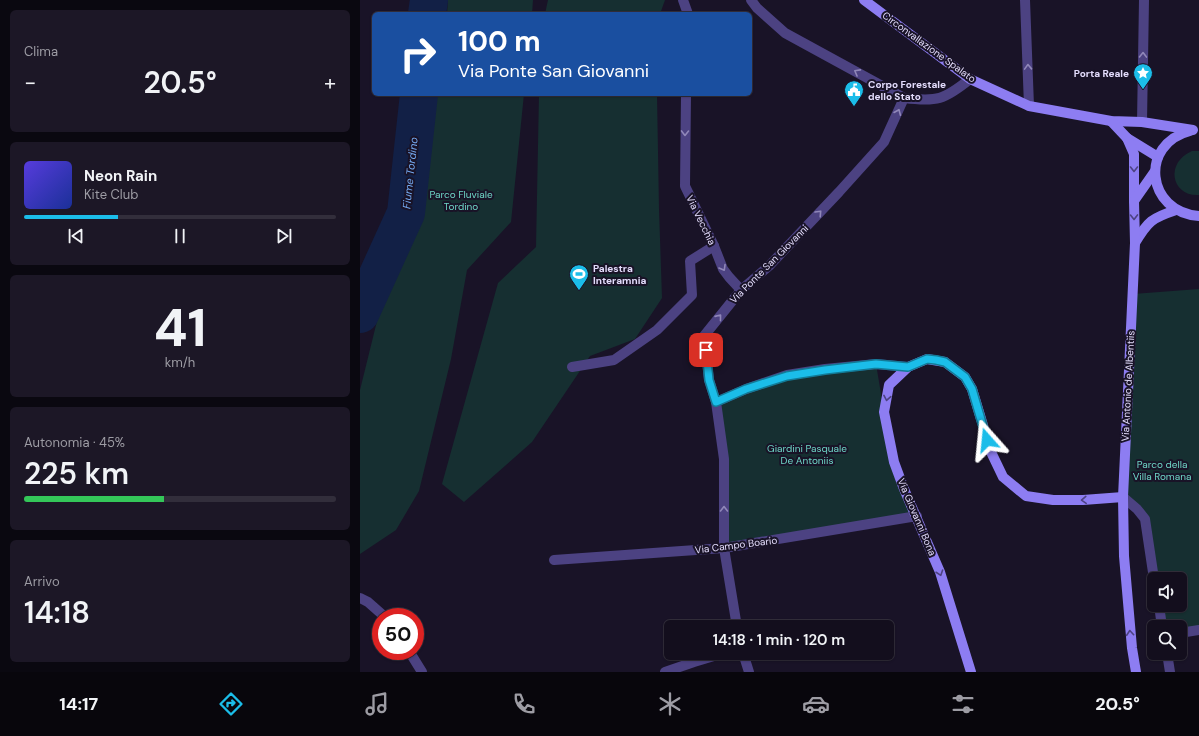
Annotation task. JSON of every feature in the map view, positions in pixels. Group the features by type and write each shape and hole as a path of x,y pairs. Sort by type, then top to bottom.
{"main road":[{"name":"Circonvallazione Spalato","path":"864,0 970,79 1029,106 1111,121 1142,122 1196,130"},
{"path":"1111,121 1128,138 1158,157"},
{"path":"1196,130 1182,133 1172,139 1164,147 1158,157 1155,170 1158,189 1168,204 1176,210 1199,216"},
{"name":"Via Antonio de Albentiis","path":"1128,138 1134,154 1135,243 1123,497 1124,556 1132,648 1136,672"},
{"path":"1134,201 1155,170"},
{"path":"1135,243 1150,221 1161,215 1176,210"},
{"path":"908,367 927,359 945,362 965,377 972,389 991,452 998,468 1003,477 1026,496 1053,500 1083,500 1123,497"},
{"name":"Via Giovanni Bona","path":"908,367 889,385 884,412 894,462 940,572 971,672"}],"street":[{"path":"683,0 687,12"},
{"path":"750,0 785,32 904,98 924,100 939,99 955,91 970,79"},
{"path":"1025,0 1029,106"},
{"path":"1142,122 1144,0"},
{"name":"Via Vecchia","path":"686,96 685,186 724,269 741,290"},
{"name":"Via Ponte San Giovanni","path":"736,620 724,548 724,459 716,402 709,380 704,336 741,290 769,266 840,192 884,142 904,98"},
{"path":"572,367 614,360 657,330 692,295 690,261 714,246"},
{"path":"716,402 746,389 787,376 876,364 908,367"},
{"path":"1123,497 1137,509 1145,519 1153,572"},
{"name":"Via Campo Boario","path":"554,560 724,548 917,516"},
{"path":"360,598 375,608"},
{"path":"1187,632 1199,630"},
{"path":"415,660 422,672"},
{"path":"666,672 701,660"},
{"path":"745,660 749,672"},
{"path":"1168,660 1170,672"}],"green space":[{"path":"448,0 533,0 532,12 447,12"},
{"path":"548,0 665,0 661,12 545,12"},
{"name":"Parco Fluviale Tordino","path":"433,96 524,96 511,222 467,270 451,359 419,491 396,530 360,554 360,390"},
{"name":"Palestra Interamnia","path":"539,96 657,96 662,298 635,339 590,356 532,442 464,502 442,484 498,283 536,247"},
{"path":"1192,151 1199,151 1199,195 1190,194 1183,191 1175,178 1177,163 1183,156"},
{"name":"Parco della Villa Romana","path":"1199,289 1199,630 1187,632 1187,620 1161,620 1160,612 1187,612 1187,572 1153,572 1145,519 1123,497 1133,294"},
{"name":"Giardini Pasquale De Antoniis","path":"876,364 888,435 917,516 724,548 716,402 787,375"}],"waterway":[{"name":"Fiume Tordino","path":"427,12 429,0"},
{"name":"Fiume Tordino","path":"360,314 406,213 419,96"}],"place":[{"name":"Porta Reale","path":"1143,90"},
{"name":"Corpo Forestale dello Stato","path":"854,107"},
{"name":"Palestra Interamnia","path":"579,291"}],"route":[{"path":"706,350 709,380 716,402 746,389 787,376 876,364 908,367 927,359 945,362 965,377 972,389 987,440"}]}
